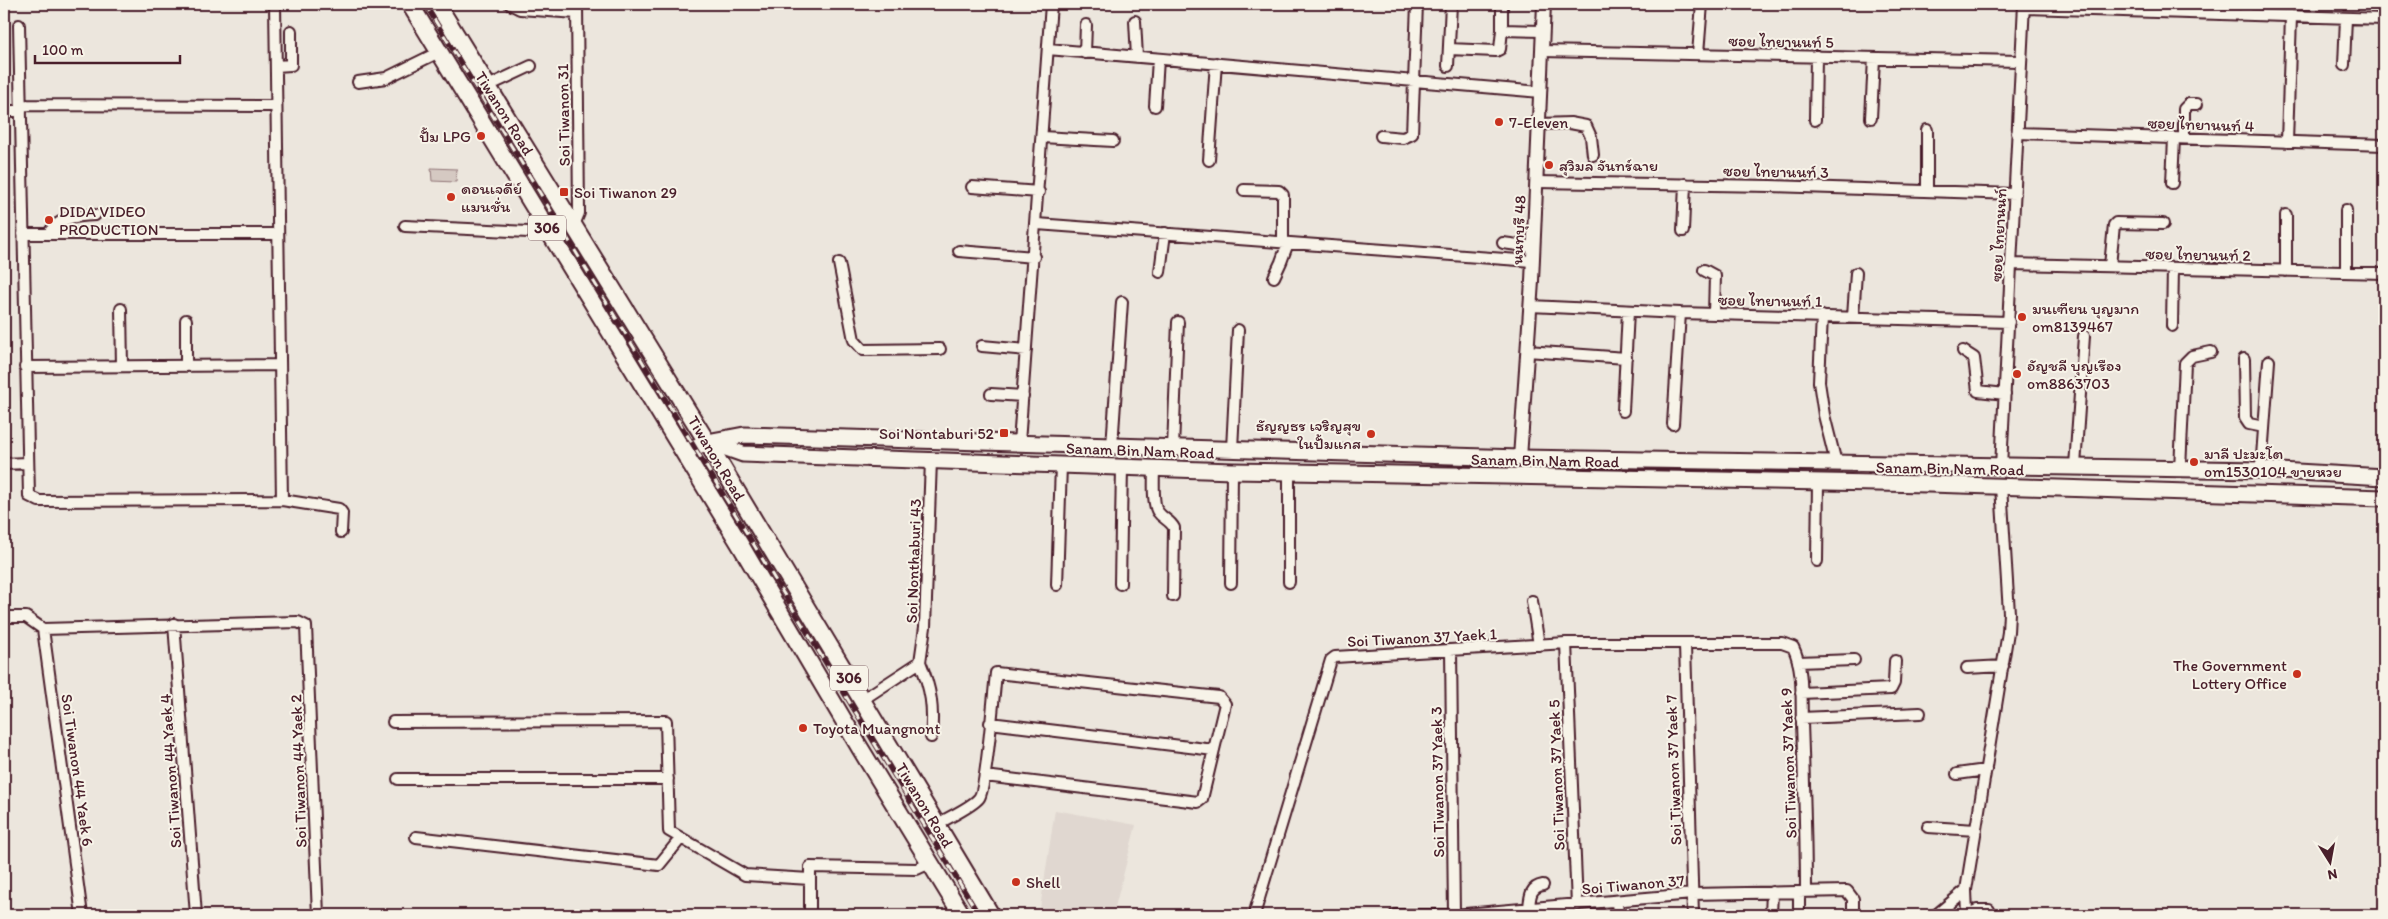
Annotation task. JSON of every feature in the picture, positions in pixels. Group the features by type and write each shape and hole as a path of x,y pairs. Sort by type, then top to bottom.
{"main road":[{"name":"Tiwanon Road","path":"410,4 684,452 962,915"},
{"name":"Tiwanon Road","path":"438,4 707,442 991,915"},
{"name":"Sanam Bin Nam Road","path":"684,452 707,442 744,435 1520,458 2261,470 2384,477"},
{"name":"Sanam Bin Nam Road","path":"707,442 743,454 1232,471 2001,486 2236,495 2384,498"},
{"path":"1519,477 1520,458"},
{"path":"2001,467 2001,486"},
{"path":"2218,494 2219,470"},
{"path":"2236,495 2238,470"}],"street":[{"path":"275,4 282,500"},
{"path":"510,4 520,9 577,9"},
{"path":"1019,443 1051,4"},
{"path":"1381,136 1403,138 1412,134 1417,4"},
{"path":"1448,66 1451,4"},
{"path":"1449,49 1500,49 1502,4"},
{"name":"นนทบุรี 48","path":"1520,458 1537,182 1544,4"},
{"path":"1698,54 1702,4"},
{"path":"2246,4 2246,15"},
{"path":"2024,6 2384,19"},
{"name":"ซอย ไทยานนท์","path":"2001,467 2024,6"},
{"name":"Soi Tiwanon 31","path":"574,225 579,213 577,9"},
{"path":"2287,142 2291,16"},
{"path":"2344,65 2346,18"},
{"path":"1135,21 1137,57"},
{"path":"19,25 29,496 39,501 282,500 339,509 342,513 341,532"},
{"path":"1085,53 1086,26"},
{"path":"276,66 291,66 290,30"},
{"path":"1502,30 1543,31"},
{"path":"1048,50 1414,79 1540,92"},
{"name":"ซอย ไทยานนท์ 5","path":"1542,51 2020,61"},
{"path":"358,82 386,78 439,52"},
{"path":"1815,120 1816,56"},
{"path":"1156,106 1158,58"},
{"path":"1871,118 1874,58"},
{"path":"1210,160 1216,63"},
{"path":"488,86 531,66"},
{"path":"2172,183 2184,109 2189,104 2198,104"},
{"path":"4,110 21,108 276,106"},
{"path":"1539,124 1570,123 1586,126 1591,137 1593,155"},
{"path":"1927,130 1927,191"},
{"name":"ซอย ไทยานนท์ 4","path":"2017,133 2384,145"},
{"path":"1042,137 1113,141"},
{"name":"ซอย ไทยานนท์ 3","path":"1537,182 1686,184 2015,194"},
{"path":"1683,231 1686,184"},
{"path":"972,187 1038,192"},
{"path":"1244,190 1279,191 1283,195 1285,242 1281,262 1274,277"},
{"path":"2346,210 2346,272"},
{"path":"48,234 53,226 63,220 75,216 95,215"},
{"path":"2286,215 2286,270"},
{"path":"2110,266 2114,225 2116,222 2163,224"},
{"path":"1036,224 1532,261"},
{"path":"405,226 550,232"},
{"path":"1160,272 1165,233"},
{"path":"23,234 278,234"},
{"path":"1503,243 1533,247"},
{"path":"959,250 1034,257"},
{"path":"839,263 841,281 857,346 863,350 940,348"},
{"name":"ซอย ไทยานนท์ 2","path":"2012,264 2384,273"},
{"path":"2172,326 2174,268"},
{"path":"1704,270 1715,276 1714,314"},
{"path":"1853,317 1856,274"},
{"path":"1112,446 1122,302"},
{"name":"ซอย ไทยานนท์ 1","path":"1530,306 1680,313 2009,322"},
{"path":"121,309 122,366"},
{"path":"1623,411 1628,311"},
{"path":"1673,424 1680,313"},
{"path":"1822,316 1819,382 1824,416 1836,463"},
{"path":"186,320 186,366"},
{"path":"1173,448 1178,322"},
{"path":"1232,450 1238,330"},
{"path":"2075,466 2084,336"},
{"path":"982,346 1026,350"},
{"path":"1527,351 1626,358"},
{"path":"1963,351 1974,358 1978,391 2005,394"},
{"path":"2180,469 2185,363 2192,356 2210,352"},
{"path":"2244,359 2245,418 2249,424 2264,427"},
{"path":"2261,470 2270,361"},
{"path":"25,367 280,366"},
{"path":"991,394 1023,396"},
{"name":"Soi Nonthaburi 43","path":"920,662 925,627 931,460"},
{"path":"4,464 27,463"},
{"path":"1057,585 1061,465"},
{"path":"1120,584 1122,467"},
{"path":"1154,468 1155,507 1164,518 1170,520 1174,528 1173,596"},
{"path":"1231,583 1232,471"},
{"path":"1289,472 1289,582"},
{"path":"1817,561 1818,483"},
{"path":"1989,910 1977,910 1967,914 1966,890 2003,666 2009,613 2001,486"},
{"path":"1532,601 1539,645"},
{"path":"4,617 26,617 43,629 174,624"},
{"name":"Soi Tiwanon 44 Yaek 2","path":"174,624 298,622 306,626 318,915"},
{"name":"Soi Tiwanon 44 Yaek 4","path":"174,624 196,915"},
{"name":"Soi Tiwanon 44 Yaek 6","path":"43,629 82,915"},
{"name":"Soi Tiwanon 37 Yaek 1","path":"1254,915 1331,660 1335,657 1566,644 1685,645 1782,643 1793,647 1798,662"},
{"name":"Soi Tiwanon 37 Yaek 5","path":"1566,644 1577,905"},
{"name":"Soi Tiwanon 37 Yaek 7","path":"1685,645 1693,915"},
{"name":"Soi Tiwanon 37 Yaek 3","path":"1451,650 1454,914"},
{"path":"1798,662 1854,660"},
{"path":"1800,693 1891,689 1894,682 1895,661"},
{"path":"862,700 920,662 927,679 934,712 931,737"},
{"name":"Soi Tiwanon 37 Yaek 9","path":"1798,662 1801,718 1803,892 1799,915"},
{"path":"1967,668 2003,666"},
{"path":"936,825 979,799 984,789 985,776 990,723 996,672 1219,697 1226,704 1202,799 1198,802 985,776"},
{"path":"1801,718 1920,713"},
{"path":"393,722 666,721 669,831 745,874 810,879"},
{"path":"990,723 1214,750"},
{"path":"1957,774 1986,770"},
{"path":"398,779 668,779"},
{"path":"1928,827 1976,830"},
{"path":"416,837 660,865 681,838"},
{"path":"810,915 810,866 917,869 930,863"},
{"path":"1529,908 1533,889 1536,886 1543,885"},
{"name":"Soi Tiwanon 37","path":"1395,915 1454,914 1692,894 1847,890 1853,899 1853,915"},
{"path":"1936,915 1966,890"},
{"path":"1771,915 1772,892"},
{"path":"1617,901 1618,915"}],"shaded area":[{"path":"431,168 457,169 456,182 432,181"},
{"path":"1055,810 1136,825 1113,915 1039,915"}],"railway":[{"path":"425,4 979,915"}],"place":[{"name":"7-Eleven","path":"1499,122"},
{"name":"ปั้ม LPG","path":"481,136"},
{"name":"สุวิมล จันทร์ฉาย","path":"1549,165"},
{"name":"Soi Tiwanon 29","path":"564,192"},
{"name":"ดอนเจดีย์ แมนชั่น","path":"451,197"},
{"name":"DIDA VIDEO PRODUCTION","path":"49,220"},
{"name":"มนเฑียน บุญมาก om8139467","path":"2022,317"},
{"name":"อัญชลี บุญเรือง om8863703","path":"2017,374"},
{"name":"Soi Nontaburi 52","path":"1004,433"},
{"name":"ธัญญธร เจริญสุข ในปั้มแกส","path":"1371,434"},
{"name":"มาลี ปะมะโต om1530104 ขายหวย","path":"2194,462"},
{"name":"The Government Lottery Office","path":"2297,674"},
{"name":"Toyota Muangnont","path":"803,728"},
{"name":"Shell","path":"1016,882"}]}
